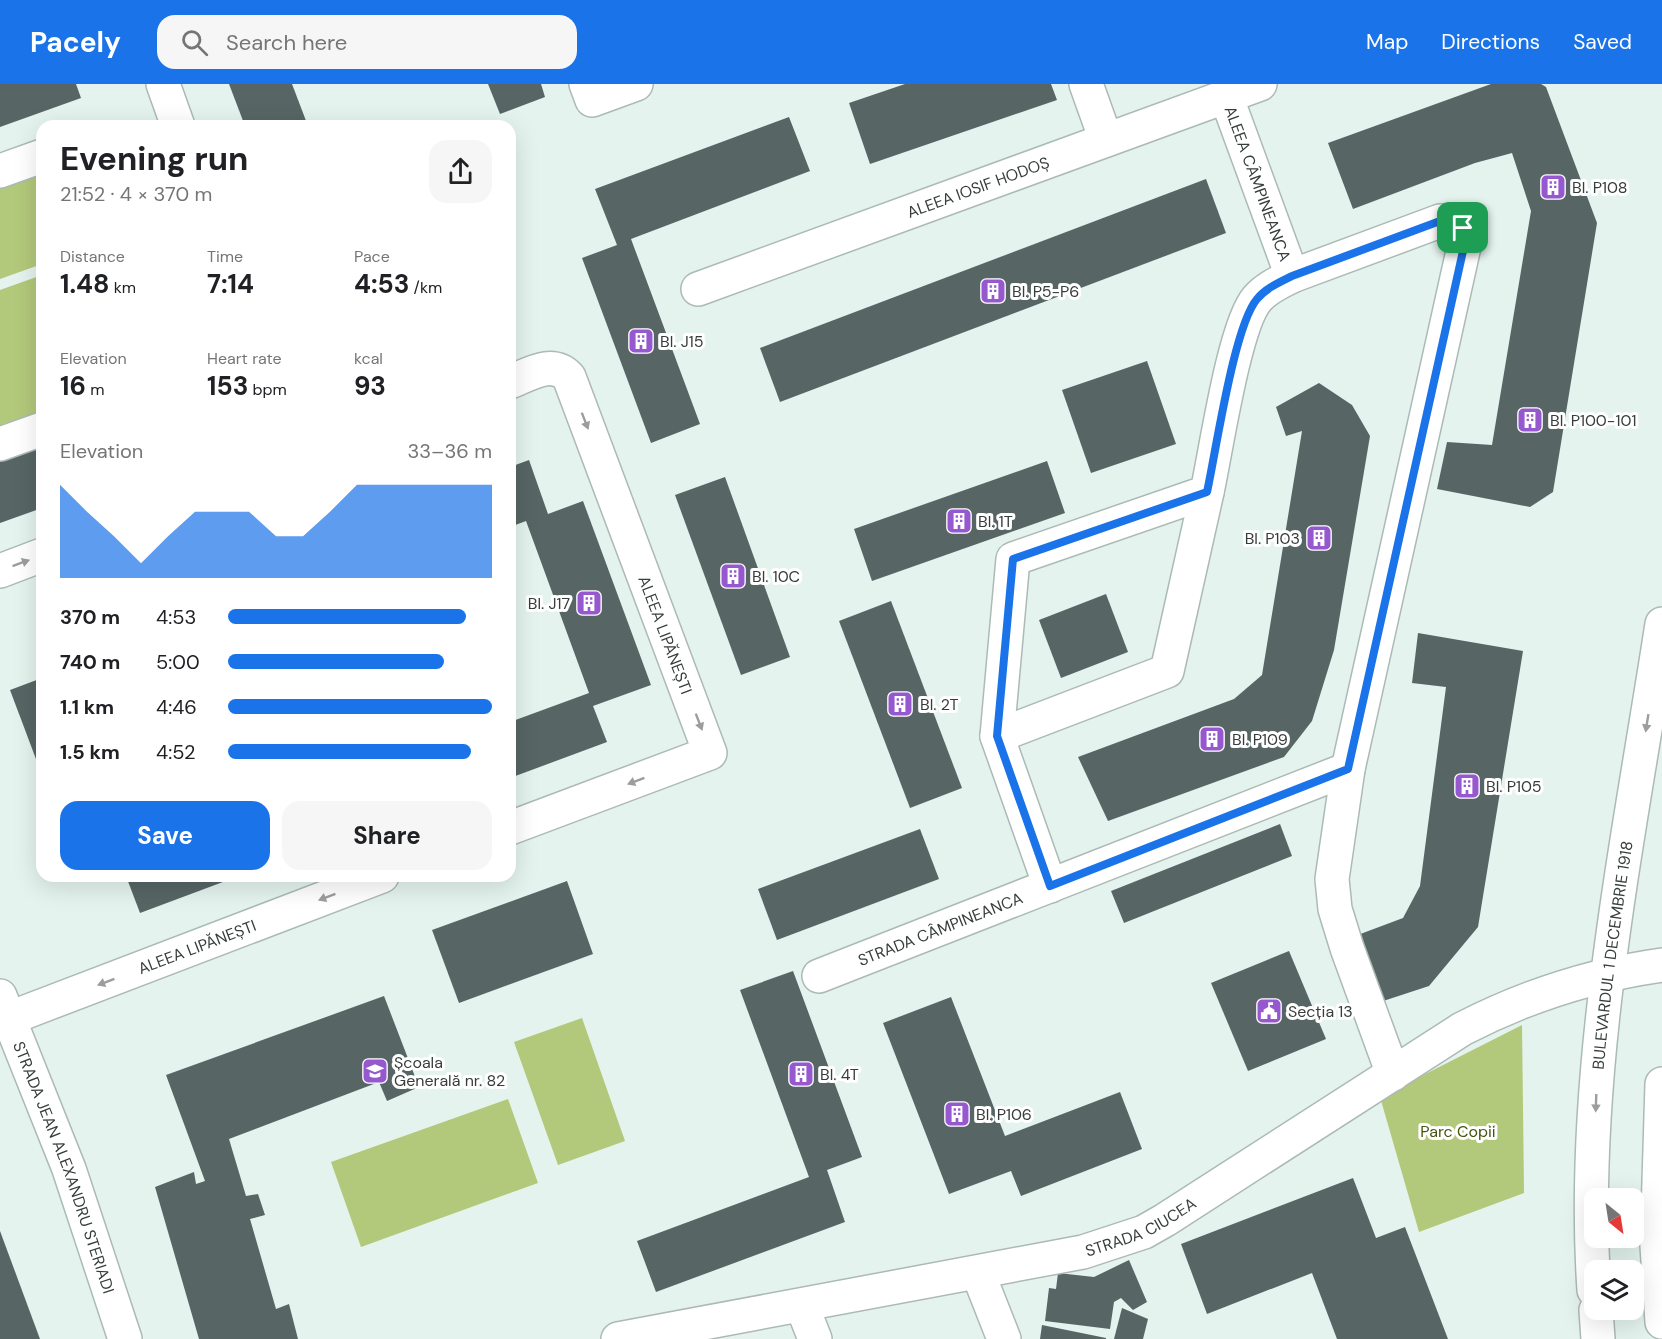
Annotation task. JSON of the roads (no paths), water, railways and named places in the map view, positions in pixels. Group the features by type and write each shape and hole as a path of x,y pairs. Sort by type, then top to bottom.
{"street":[{"path":"163,84 176,120"},
{"path":"589,92 636,84"},
{"path":"1086,84 1106,140"},
{"name":"ALEEA IOSIF HODOȘ","path":"698,289 1260,84"},
{"name":"ALEEA CÂMPINEANCA","path":"997,736 1167,671 1242,326 1257,299 1273,286 1292,276 1226,96"},
{"path":"0,171 36,158"},
{"path":"1292,276 1440,221 1452,221 1463,228 1465,242 1348,769 1332,879 1335,909 1393,1074"},
{"name":"ALEEA LIPĂNEȘTI","path":"516,380 549,367 561,369 569,377 710,753 516,826"},
{"path":"0,444 36,431"},
{"path":"1050,886 997,736 1013,559 1207,492"},
{"path":"0,571 36,557"},
{"name":"BULEVARDUL 1 DECEMBRIE 1918","path":"1592,1260 1597,1089 1609,974 1662,624"},
{"name":"STRADA CÂMPINEANCA","path":"819,976 1348,769"},
{"name":"ALEEA LIPĂNEȘTI","path":"5,1007 365,882"},
{"name":"STRADA CIUCEA","path":"629,1338 1083,1252 1144,1232 1209,1194 1462,1029 1539,993 1609,974 1662,965"},
{"name":"STRADA JEAN ALEXANDRU STERIADI","path":"5,1007 69,1169 125,1339"},
{"path":"1662,1084 1657,1246 1662,1322"},
{"path":"978,1273 1004,1339"},
{"path":"802,1306 814,1339"},
{"path":"1597,1320 1598,1339"}],"place":[{"name":"Bl. P108","path":"1553,187"},
{"name":"Bl. P5-P6","path":"993,291"},
{"name":"Bl. J15","path":"641,341"},
{"name":"Bl. P100-101","path":"1530,420"},
{"name":"Bl. 1T","path":"959,521"},
{"name":"Bl. P103","path":"1319,538"},
{"name":"Bl. 10C","path":"733,576"},
{"name":"Bl. J17","path":"589,603"},
{"name":"Bl. 2T","path":"900,704"},
{"name":"Bl. P109","path":"1212,739"},
{"name":"Bl. P105","path":"1467,786"},
{"name":"Secția 13","path":"1269,1011"},
{"name":"Școala Generală nr. 82","path":"375,1071"},
{"name":"Bl. 4T","path":"801,1074"},
{"name":"Bl. P106","path":"957,1114"}],"park label":[{"name":"Parc Copii","path":"1458,1131"}]}
